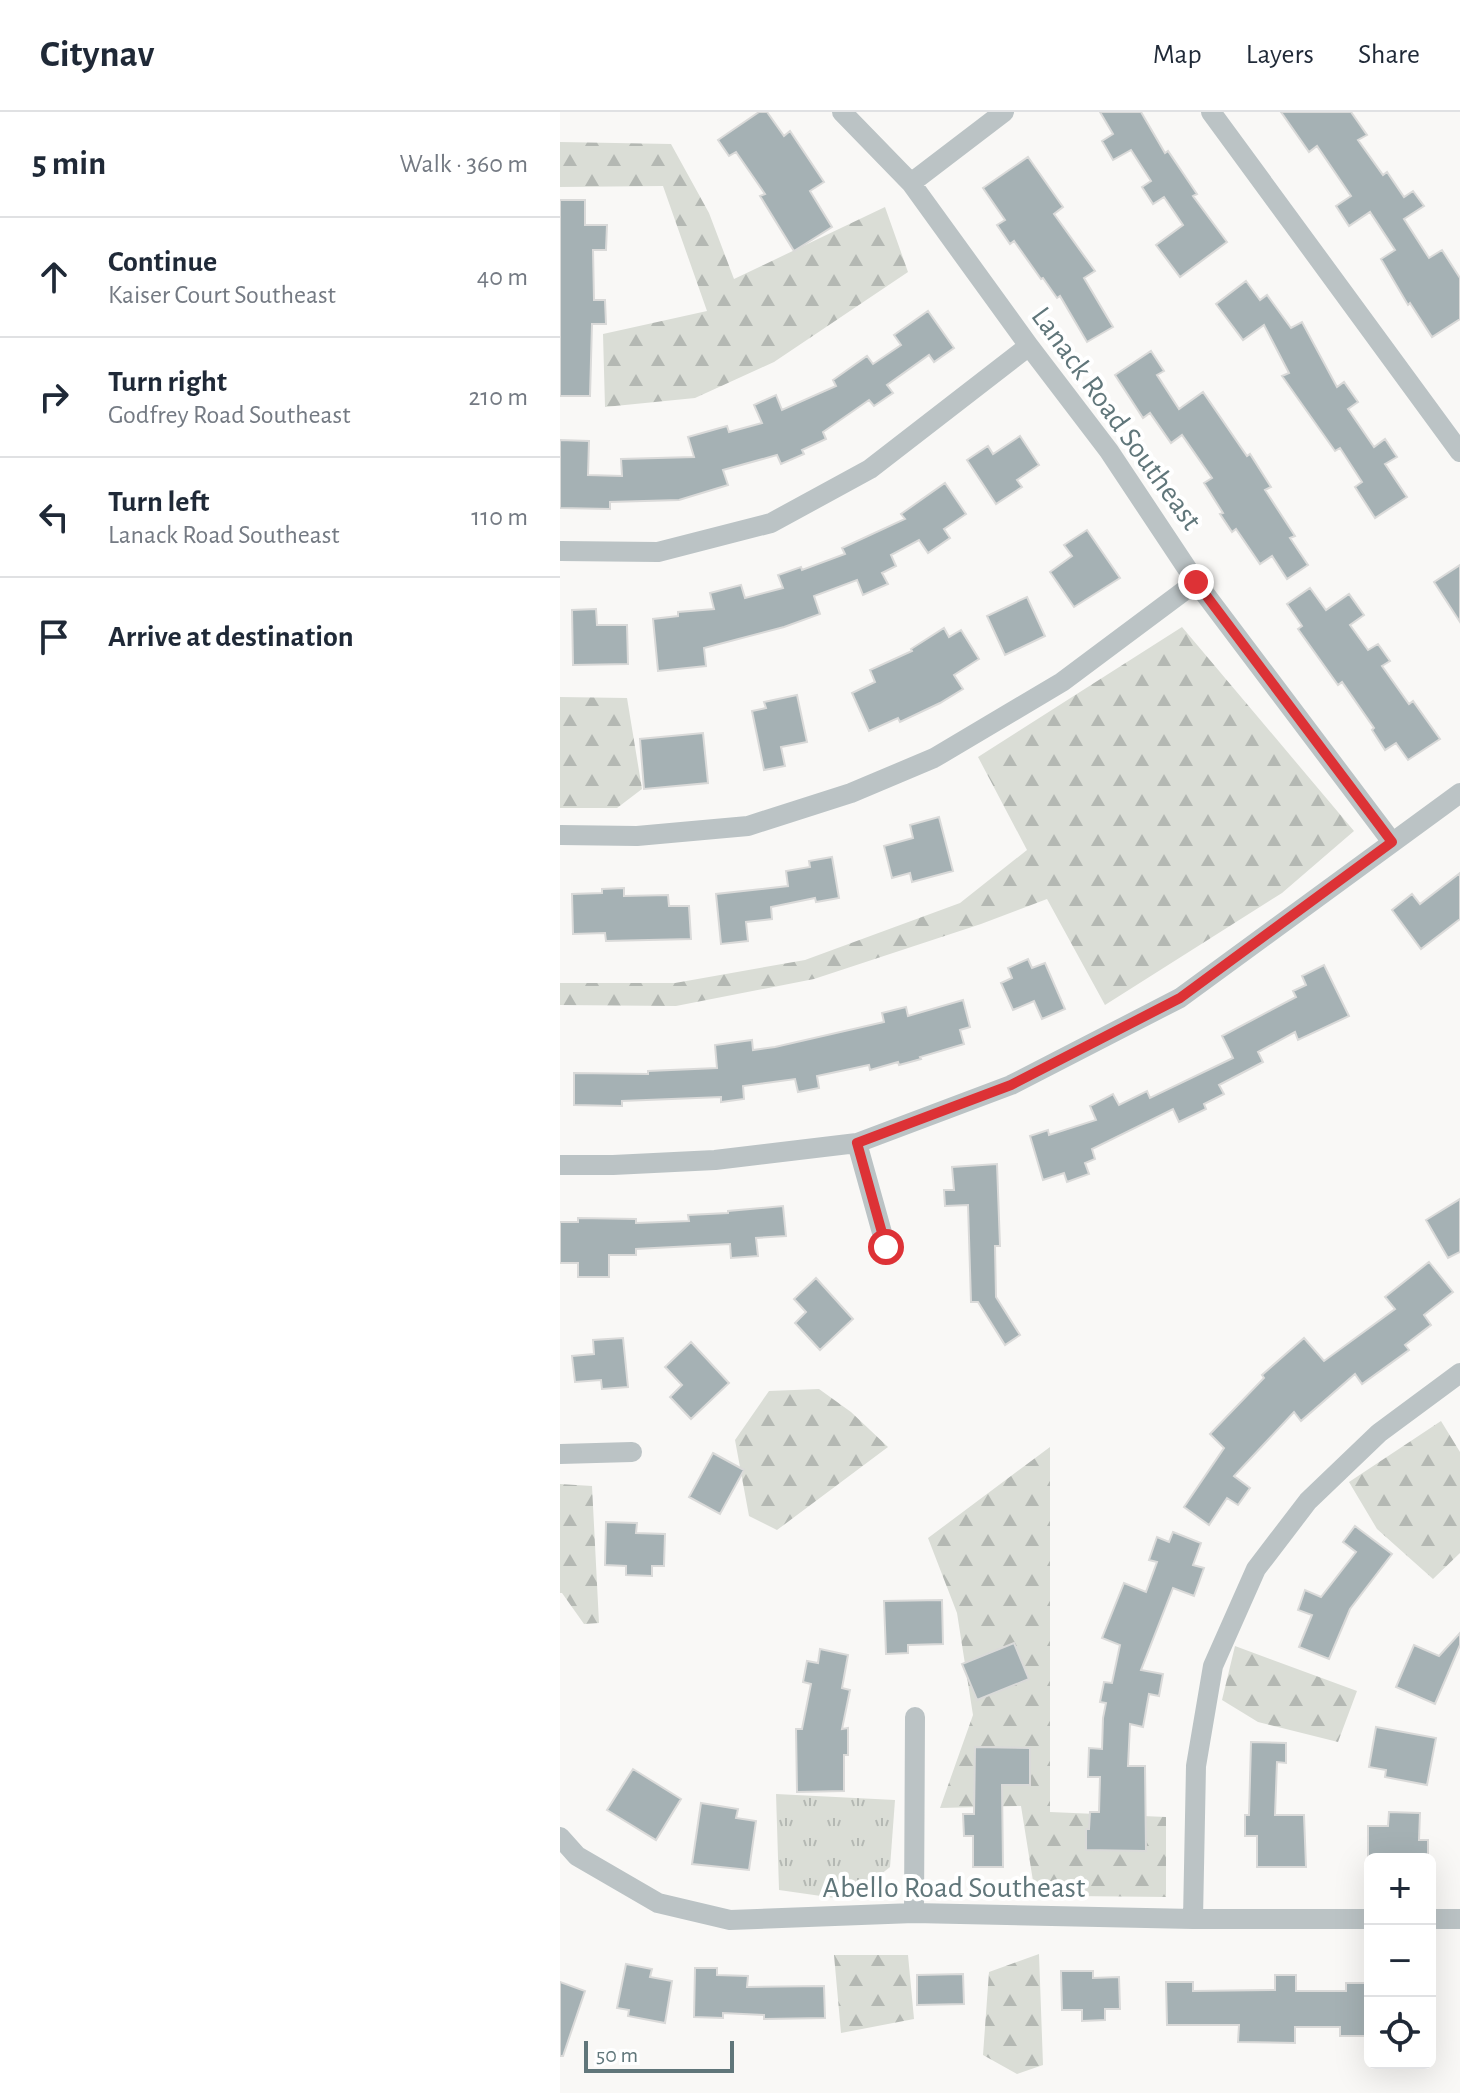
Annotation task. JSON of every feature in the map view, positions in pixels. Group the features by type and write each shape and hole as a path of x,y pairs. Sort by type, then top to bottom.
{"street":[{"name":"Lanack Road Southeast","path":"842,112 911,183 1109,451 1196,582 1392,842"},
{"path":"911,183 1004,112"},
{"path":"1211,112 1460,452"},
{"path":"560,551 658,552 771,523 870,469 1029,346"},
{"path":"560,835 637,836 748,826 851,793 934,758 1062,682 1196,582"},
{"path":"560,1165 715,1160 857,1143 1011,1085 1180,998 1460,793"},
{"path":"857,1143 886,1247"},
{"path":"1193,1919 1196,1766 1213,1666 1256,1569 1308,1501 1379,1433 1460,1373"},
{"path":"560,1454 632,1452"},
{"path":"914,1913 915,1717"},
{"name":"Abello Road Southeast","path":"560,1837 577,1856 658,1903 730,1920 914,1913 1364,1919"},
{"path":"1436,1919 1460,1919"}],"green space":[{"path":"560,142 671,144 709,213 734,279 885,207 908,272 774,362 695,398 605,407 603,334 707,311 663,186 560,187"},
{"path":"1182,627 1354,831 1282,893 1105,1005 1047,899 814,979 676,1006 560,1005 560,983 675,983 805,960 960,903 1027,850 978,757"},
{"path":"560,697 627,698 642,789 617,808 560,808"},
{"path":"819,1389 851,1412 888,1447 777,1530 749,1516 735,1440 769,1391"},
{"path":"1441,1421 1460,1452 1460,1553 1433,1579 1377,1529 1349,1482"},
{"path":"1050,1447 1050,1812 1166,1817 1166,1897 1073,1896 1033,1881 1021,1806 940,1808 973,1715 957,1613 928,1538"},
{"path":"560,1484 592,1486 599,1623 584,1624 560,1593"},
{"path":"1235,1646 1357,1691 1338,1742 1258,1722 1222,1700"},
{"path":"776,1794 895,1800 890,1867 849,1900 779,1890"},
{"path":"1039,1954 1043,2065 1017,2074 983,2055 989,1972"},
{"path":"834,1955 908,1955 914,2019 841,2033"}],"building":[{"path":"759,112 767,112 784,136 790,131 824,182 810,191 832,227 794,251 760,196 765,194 736,152 729,156 718,140"},
{"path":"1100,112 1141,112 1165,153 1168,151 1197,194 1193,196 1227,242 1180,277 1156,245 1183,225 1164,197 1153,204 1142,187 1151,181 1131,150 1113,160 1102,141 1113,134"},
{"path":"1281,112 1351,112 1367,135 1358,140 1383,175 1387,172 1404,197 1413,191 1424,206 1404,219 1429,258 1442,250 1460,278 1460,319 1432,337 1410,303 1408,305 1381,259 1395,250 1370,212 1349,226 1336,206 1351,196 1317,146 1309,152"},
{"path":"1028,157 1063,207 1054,214 1095,271 1084,278 1113,327 1087,342 1060,296 1057,298 1014,241 1010,244 997,225 1005,220 983,188"},
{"path":"560,200 585,200 585,225 607,225 606,250 593,250 594,300 605,300 606,324 592,324 590,396 560,396"},
{"path":"1246,281 1260,300 1267,295 1291,328 1302,322 1337,387 1344,382 1358,402 1348,409 1374,447 1385,439 1397,457 1385,464 1407,497 1375,518 1355,487 1362,482 1340,448 1335,451 1282,376 1289,373 1264,325 1243,340 1216,304"},
{"path":"928,311 954,348 934,362 929,355 887,385 893,393 874,406 869,400 823,432 826,439 802,450 804,454 781,464 777,455 723,470 728,485 679,500 610,502 610,509 560,508 560,440 589,441 588,475 622,476 621,459 694,457 688,437 727,426 729,432 762,423 754,405 776,395 782,410 836,386 833,380 867,356 873,364 901,345 894,335"},
{"path":"1151,351 1164,371 1157,375 1179,409 1203,392 1271,487 1265,490 1295,536 1290,538 1308,565 1287,579 1272,556 1260,564 1236,529 1232,532 1204,483 1212,478 1182,435 1171,443 1150,413 1143,418 1115,375"},
{"path":"1020,436 1039,465 1017,480 1022,487 996,504 967,460 988,446 993,454"},
{"path":"945,483 966,514 944,529 950,538 928,553 919,540 891,555 896,566 882,573 888,584 863,595 857,580 814,596 820,614 704,648 706,666 658,671 653,619 678,616 678,612 714,609 710,593 741,585 745,598 783,588 778,575 801,567 802,570 845,554 842,548 905,519 901,514"},
{"path":"1087,530 1120,578 1074,607 1050,572 1072,556 1064,545"},
{"path":"1460,565 1460,622 1434,582"},
{"path":"1310,588 1326,610 1349,594 1364,615 1350,625 1368,650 1378,644 1390,661 1382,666 1409,704 1413,701 1440,739 1408,760 1396,743 1385,750 1372,730 1374,728 1342,682 1338,685 1298,629 1302,626 1287,604"},
{"path":"1027,597 1045,636 1005,655 987,616"},
{"path":"596,609 597,625 627,625 628,664 573,665 572,610"},
{"path":"944,628 949,637 961,630 979,659 954,675 963,689 900,722 898,718 869,731 852,693 875,682 870,670 912,651"},
{"path":"797,695 807,742 781,747 785,766 764,770 752,711 766,708 764,702"},
{"path":"703,733 708,783 644,789 640,739"},
{"path":"939,817 953,871 912,882 910,873 892,878 884,846 913,838 910,825"},
{"path":"832,857 839,898 816,902 815,898 771,907 772,919 746,922 748,941 721,944 716,894 788,886 786,871 810,867 809,861"},
{"path":"1460,873 1460,919 1421,949 1392,910 1412,894 1420,904"},
{"path":"624,888 624,896 668,895 669,906 689,906 691,939 606,941 605,933 573,934 572,894 602,893 602,889"},
{"path":"1028,959 1032,968 1045,963 1065,1009 1042,1019 1034,1001 1013,1010 1001,983 1012,978 1008,968"},
{"path":"1324,965 1349,1016 1298,1040 1295,1032 1258,1052 1263,1062 1219,1085 1224,1094 1204,1104 1206,1109 1179,1122 1173,1109 1092,1149 1095,1159 1085,1163 1089,1174 1067,1182 1064,1173 1043,1180 1030,1136 1048,1130 1049,1135 1096,1120 1090,1106 1113,1094 1119,1105 1147,1091 1150,1098 1233,1058 1222,1036 1296,997 1293,991 1306,985 1302,976"},
{"path":"963,1000 970,1027 960,1030 964,1044 899,1065 898,1062 870,1070 869,1065 817,1076 819,1088 798,1092 795,1079 743,1086 744,1099 721,1102 721,1097 622,1101 622,1106 574,1105 574,1073 648,1074 648,1071 717,1068 715,1045 752,1040 753,1050 775,1047 884,1022 882,1013 906,1007 908,1016"},
{"path":"997,1164 1000,1246 995,1246 996,1297 1020,1335 1005,1345 978,1302 971,1302 968,1205 945,1206 944,1190 954,1190 952,1167"},
{"path":"1460,1199 1460,1252 1448,1258 1426,1220"},
{"path":"783,1206 786,1236 756,1238 758,1256 731,1258 730,1244 636,1249 636,1255 609,1255 609,1277 578,1277 578,1263 560,1263 560,1222 578,1222 578,1218 636,1219 636,1223 689,1221 688,1215"},
{"path":"1429,1262 1453,1292 1424,1315 1431,1325 1405,1345 1409,1350 1362,1384 1355,1374 1301,1421 1294,1412 1234,1476 1250,1488 1238,1505 1227,1498 1209,1525 1184,1507 1224,1448 1210,1434 1264,1378 1262,1375 1304,1338 1324,1361 1395,1309 1385,1297"},
{"path":"816,1278 853,1319 820,1350 795,1323 806,1312 794,1299"},
{"path":"623,1338 628,1387 602,1389 601,1380 575,1382 572,1356 594,1354 593,1340"},
{"path":"691,1342 729,1383 691,1419 670,1397 682,1385 665,1367"},
{"path":"713,1453 744,1470 720,1514 689,1497"},
{"path":"606,1522 637,1523 636,1533 665,1534 664,1566 652,1566 652,1576 626,1575 626,1566 605,1565"},
{"path":"1355,1526 1392,1554 1350,1609 1329,1659 1299,1647 1312,1615 1298,1610 1305,1590 1321,1597 1356,1552 1343,1542"},
{"path":"1173,1532 1201,1543 1193,1565 1204,1568 1194,1596 1173,1588 1141,1670 1163,1674 1159,1696 1149,1694 1143,1727 1130,1724 1128,1766 1145,1766 1146,1851 1086,1850 1090,1812 1099,1812 1100,1777 1088,1777 1089,1748 1102,1749 1106,1703 1100,1702 1104,1682 1112,1683 1120,1645 1102,1638 1124,1583 1146,1592 1157,1562 1149,1560 1157,1537 1169,1542"},
{"path":"942,1600 943,1644 908,1645 908,1653 886,1654 884,1601"},
{"path":"1460,1633 1460,1645 1435,1704 1396,1687 1414,1645 1439,1656"},
{"path":"1014,1643 1029,1679 977,1700 962,1664"},
{"path":"820,1649 848,1655 842,1688 850,1690 842,1729 848,1728 844,1791 797,1792 796,1729 802,1729 811,1684 803,1682 807,1661 818,1663"},
{"path":"1376,1727 1436,1738 1427,1785 1385,1777 1386,1770 1369,1767"},
{"path":"1251,1742 1286,1743 1286,1763 1277,1762 1275,1815 1304,1815 1306,1867 1257,1867 1257,1836 1245,1836 1245,1815 1249,1815"},
{"path":"975,1747 1030,1748 1030,1785 1002,1785 1003,1867 973,1867 973,1836 964,1836 963,1814 974,1814"},
{"path":"633,1769 681,1799 656,1840 607,1810"},
{"path":"701,1803 738,1809 736,1818 756,1821 749,1870 692,1864"},
{"path":"1389,1812 1420,1813 1419,1840 1428,1840 1428,1853 1368,1853 1368,1826 1388,1826"},
{"path":"626,1964 652,1969 650,1977 672,1981 665,2023 628,2016 629,2010 617,2008"},
{"path":"695,1968 717,1968 717,1975 748,1976 747,1987 824,1986 825,2018 764,2019 764,2015 723,2013 723,2018 694,2017"},
{"path":"1061,1971 1093,1971 1093,1978 1119,1977 1120,2009 1105,2009 1105,2020 1082,2021 1082,2010 1062,2010"},
{"path":"963,1974 964,2004 917,2005 917,1975"},
{"path":"1275,1975 1296,1975 1296,1991 1346,1991 1346,1983 1364,1983 1364,2036 1340,2036 1340,2027 1295,2027 1295,2043 1238,2042 1239,2025 1167,2025 1166,1982 1193,1982 1193,1991 1275,1990"},
{"path":"560,1982 585,1991 563,2056 560,2056"}],"route":[{"path":"886,1247 857,1143 1011,1085 1180,998 1392,842 1196,582"}]}
